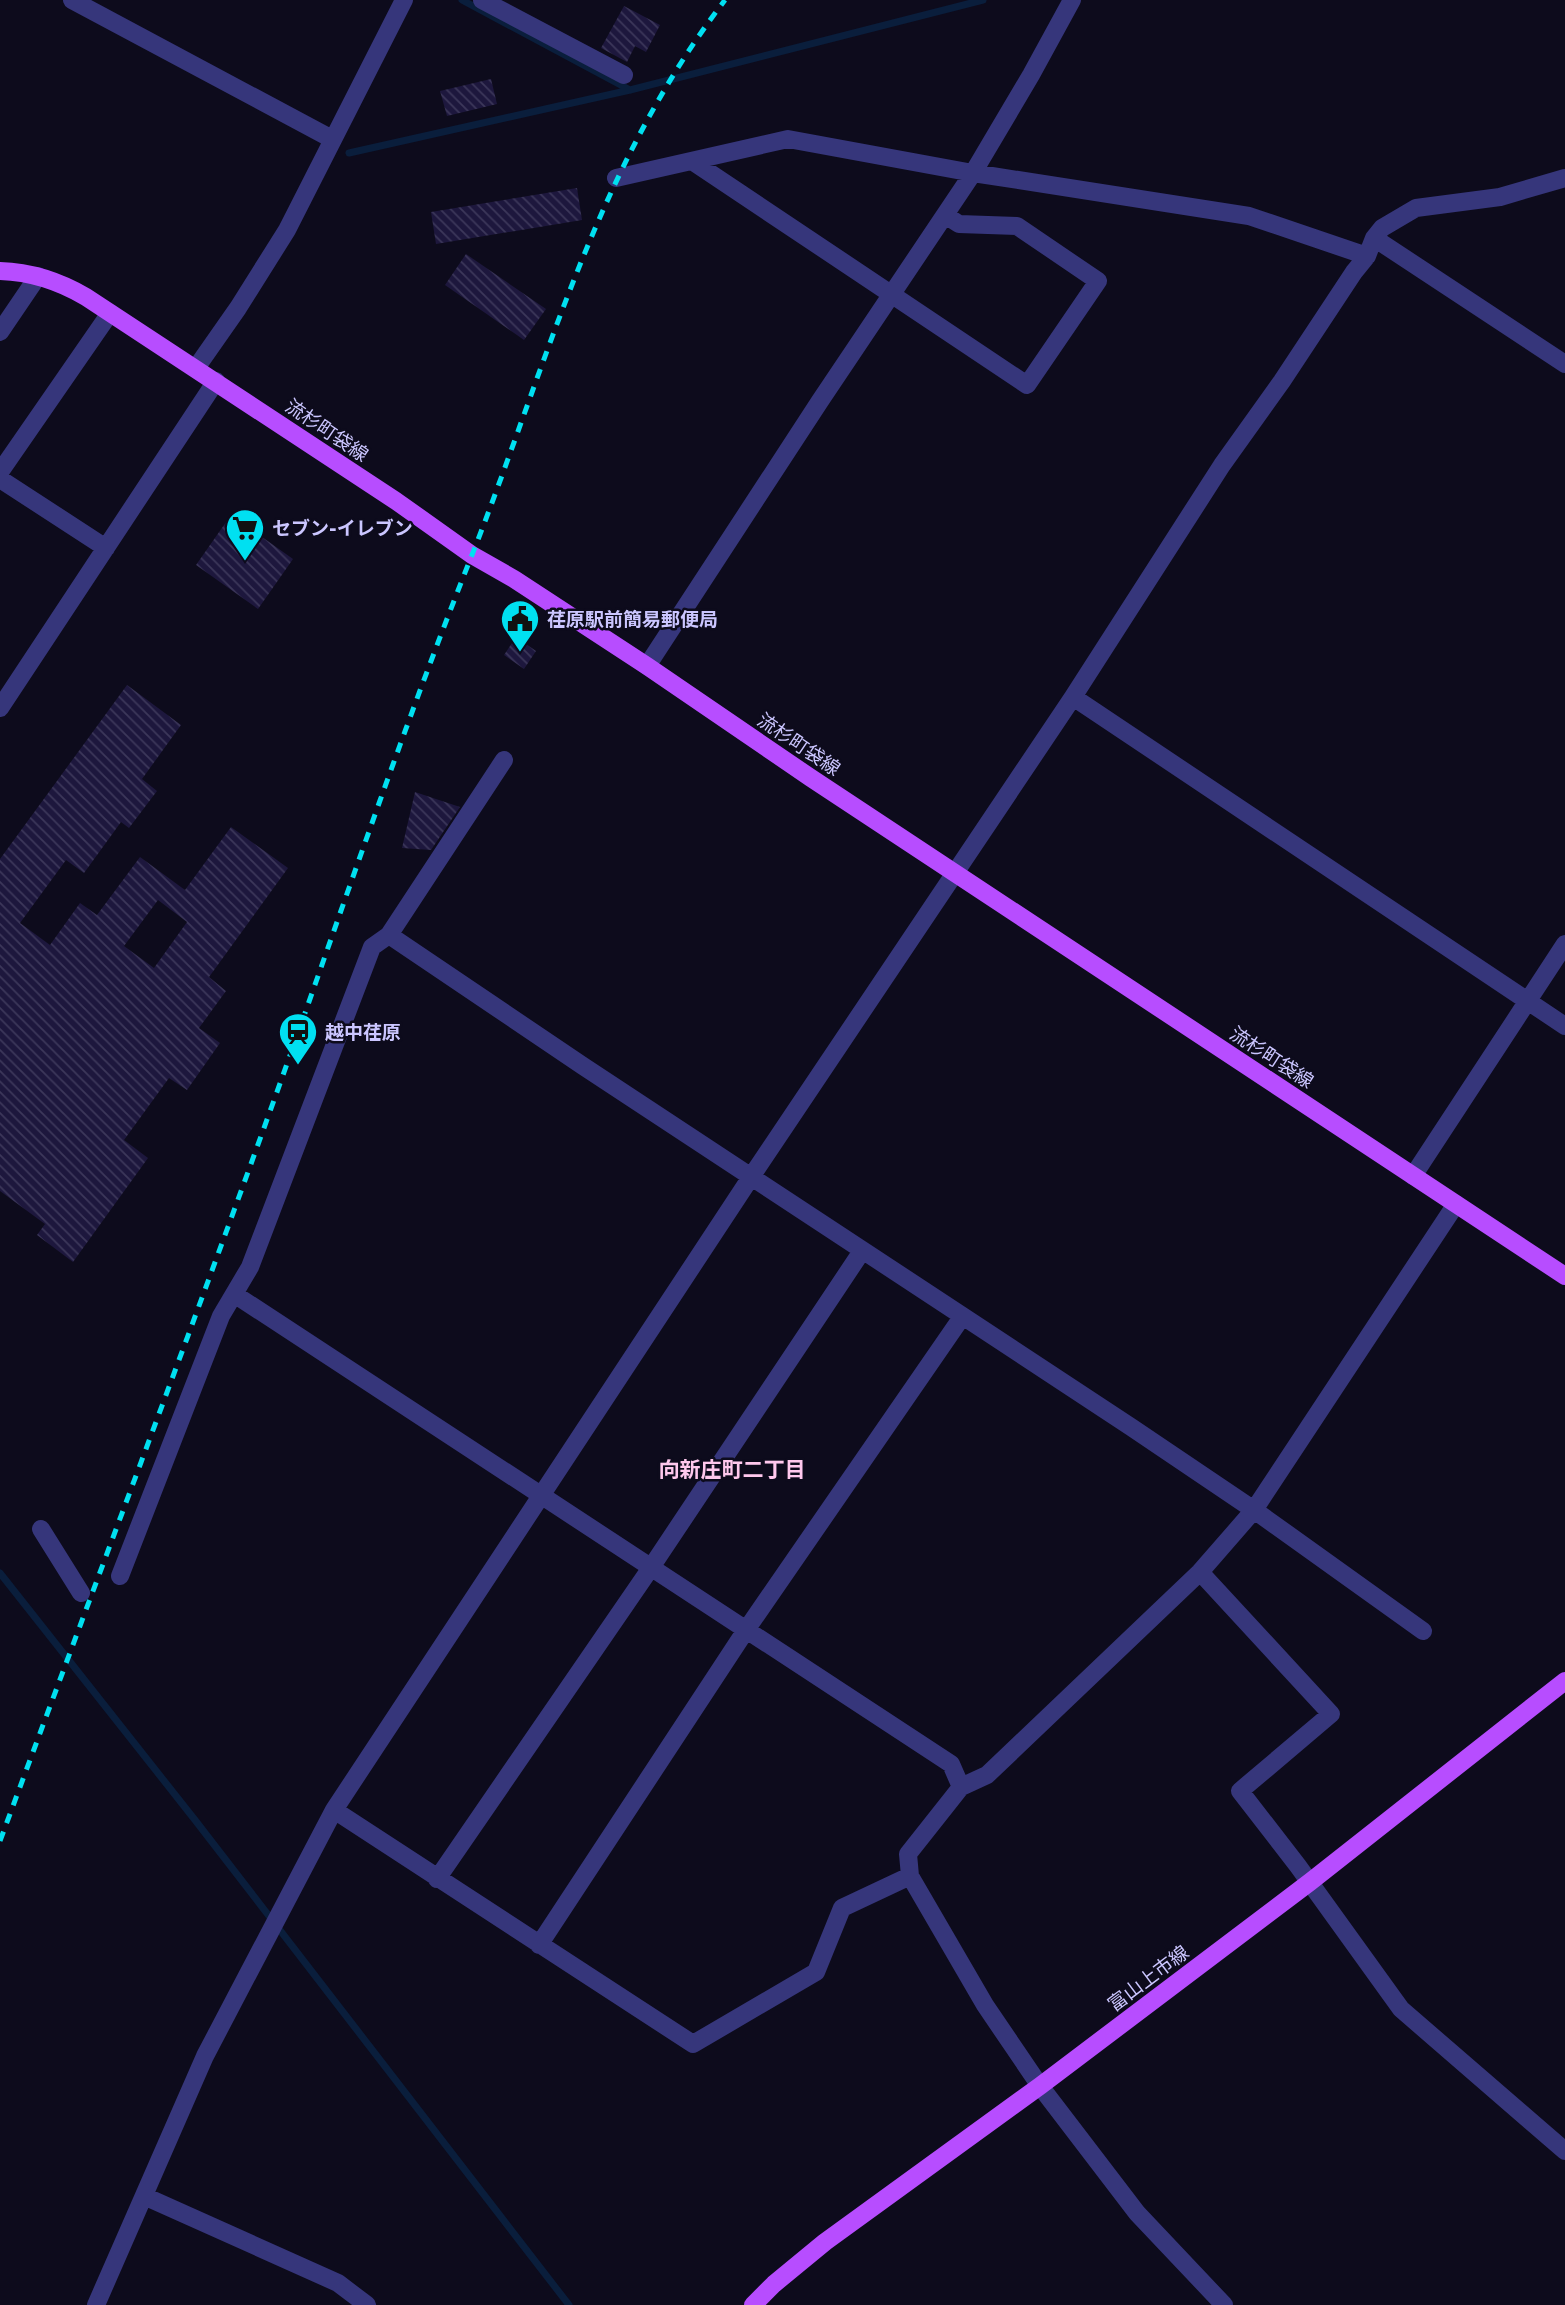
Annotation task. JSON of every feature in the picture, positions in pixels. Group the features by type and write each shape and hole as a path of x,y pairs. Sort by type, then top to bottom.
{"main road":[{"name":"流杉町袋線","path":"0,271 37,276 64,284 196,368 472,555 514,579 647,666 1565,1276"},
{"name":"富山上市線","path":"753,2305 825,2242 1040,2086 1310,1882 1565,1681"}],"street":[{"path":"72,0 332,139"},
{"path":"196,368 287,230 404,0"},
{"path":"482,0 624,75"},
{"path":"647,666 973,173 1072,0"},
{"path":"616,178 788,139 973,173 1249,216 1367,256"},
{"path":"692,161 1027,385 1098,281 1017,226 959,224 945,215"},
{"path":"96,2305 205,2056 287,1895 334,1810 751,1177 1073,696 1222,464 1367,256 1374,238 1382,228 1416,208 1500,197 1565,178"},
{"path":"1374,238 1565,364"},
{"path":"0,332 37,276"},
{"path":"0,472 110,313"},
{"path":"1,706 216,381"},
{"path":"0,479 106,548"},
{"path":"1073,696 1565,1026"},
{"path":"120,1576 221,1316 250,1267 372,947 389,935 504,760"},
{"path":"389,935 1254,1510 1423,1631"},
{"path":"1413,1176 1563,950"},
{"path":"1224,2305 1137,2213 1040,2086 985,2006 910,1876 908,1854 961,1787 987,1775 1200,1572 1254,1510 1456,1204"},
{"path":"437,1879 650,1569 862,1251"},
{"path":"234,1294 951,1764 961,1787"},
{"path":"539,1945 746,1630 962,1317"},
{"path":"41,1529 81,1593"},
{"path":"1200,1572 1331,1714 1240,1791 1310,1882 1401,2009 1565,2151"},
{"path":"334,1810 693,2044 816,1972 842,1909 910,1876"},
{"path":"144,2196 338,2283 367,2305"}],"building":[{"path":"624,6 660,25 646,52 635,46 627,62 601,48"},
{"path":"491,79 497,104 447,116 440,91"},
{"path":"577,188 582,220 436,244 431,212"},
{"path":"466,254 546,309 524,340 445,285"},
{"name":"セブン-イレブン","path":"231,515 293,559 258,609 196,565"},
{"path":"516,637 536,651 524,669 504,655"},
{"path":"127,685 181,725 142,779 157,791 129,828 121,822 84,873 66,860 20,923 50,945 80,903 97,915 140,857 185,890 231,827 288,868 209,977 226,991 199,1028 220,1043 187,1090 169,1078 124,1140 148,1158 73,1262 37,1235 45,1224 0,1191 0,859","holes":["158,900 187,922 154,968 124,946"]},
{"path":"415,792 460,807 431,850 402,848"}],"waterway":[{"path":"462,0 630,90"},
{"path":"349,153 630,90 983,0"},
{"path":"0,1573 195,1820 569,2305"}],"railway":[{"path":"0,1841 239,1196 418,695 550,342 607,200 641,132 680,65 725,0"}],"place":[{"name":"セブン-イレブン","path":"245,562"},
{"name":"荏原駅前簡易郵便局","path":"520,653"},
{"name":"越中荏原","path":"298,1066"}],"district":[{"name":"向新庄町二丁目","path":"732,1469"}]}
